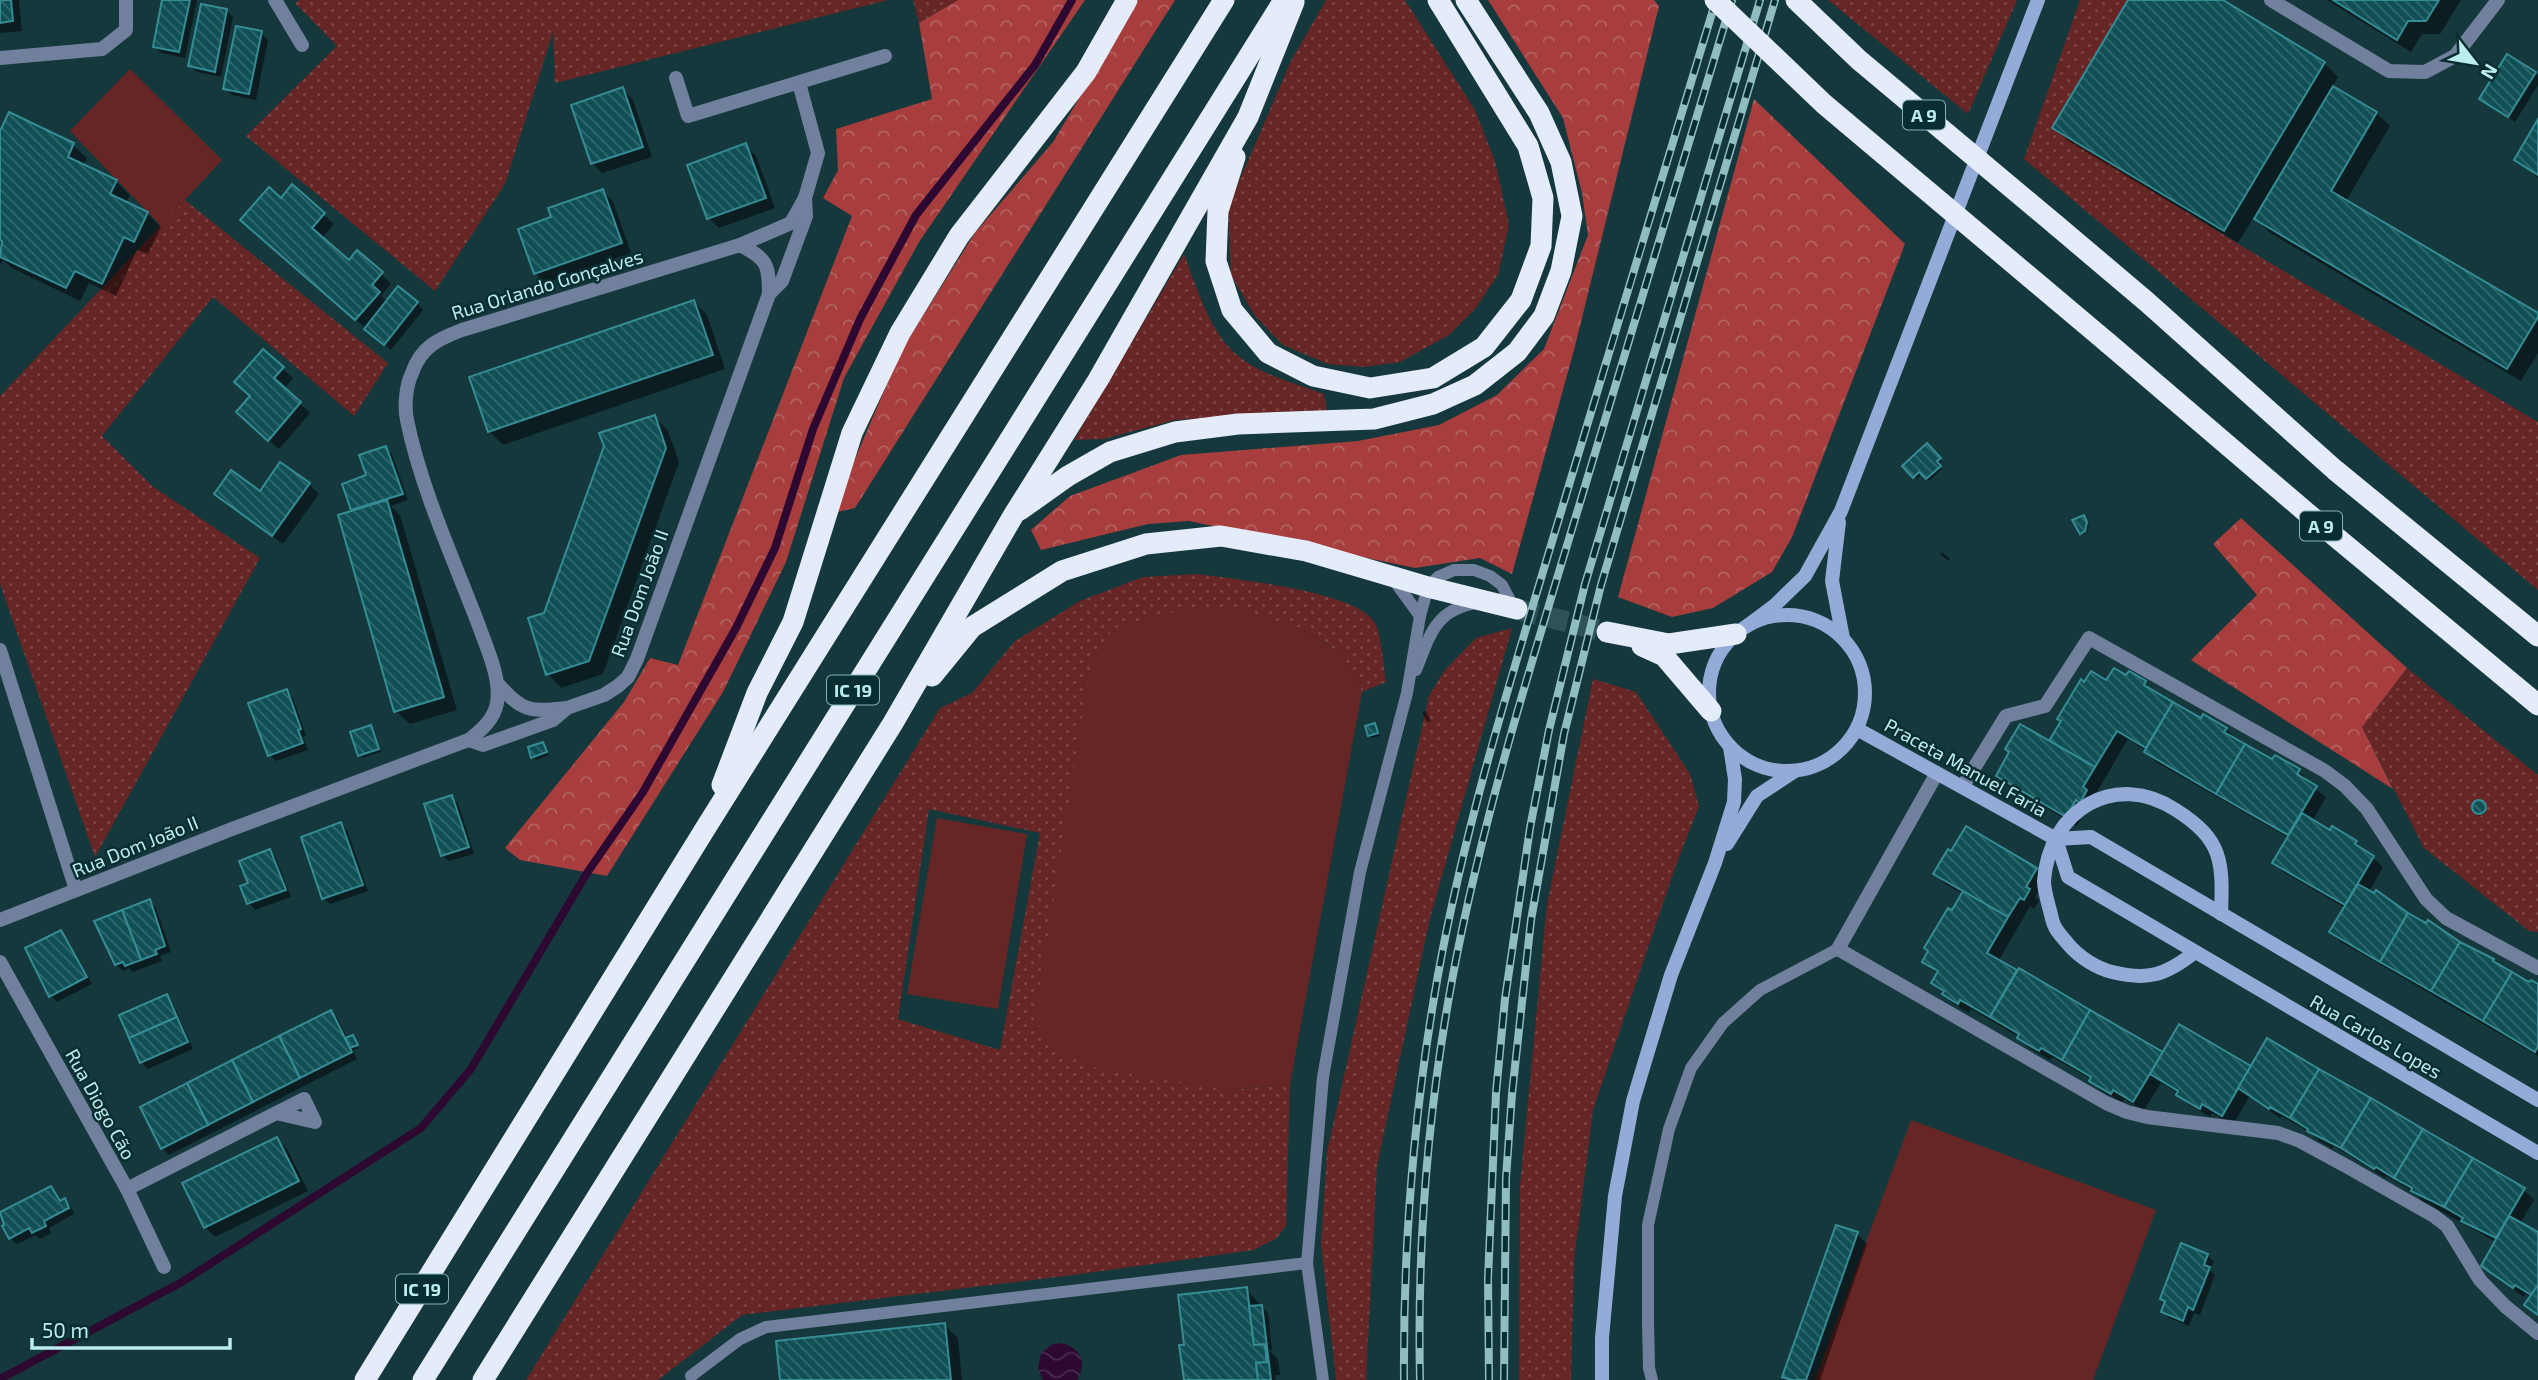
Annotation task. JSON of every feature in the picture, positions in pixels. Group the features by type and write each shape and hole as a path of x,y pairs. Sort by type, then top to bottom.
{"highway":[{"path":"705,829 757,693 793,622 852,433 900,333 959,236 1086,72 1127,0"},
{"name":"IC 19","path":"365,1380 705,829 1224,0"},
{"name":"IC 19","path":"423,1380 1284,0"},
{"path":"1295,0 1248,117 1218,211 1216,261 1232,310 1268,353 1313,376 1370,387 1433,378 1484,347 1521,300 1541,246 1543,198 1528,146 1438,0"},
{"path":"1013,516 1068,476 1110,452 1175,432 1238,424 1374,419 1433,404 1475,386 1517,352 1544,316 1561,271 1572,216 1562,162 1539,113 1466,0"},
{"name":"A 9","path":"1715,0 1824,104 2306,513 2538,705"},
{"name":"A 9","path":"1796,0 1860,60 2147,302 2335,470 2538,635"},
{"path":"483,1380 892,723 1013,516 1098,380 1248,117"},
{"path":"892,723 972,627 1062,571 1146,544 1222,536 1306,551 1515,608"},
{"path":"1711,711 1664,656 1610,633 1669,644 1741,630"}],"street":[{"path":"0,58 102,49 126,30 126,0"},
{"path":"275,0 302,45"},
{"path":"1796,771 1772,770 1749,762 1730,747 1718,730 1711,711 1709,690 1712,669 1722,650 1741,630 1775,605 1805,576 1841,511 2038,0"},
{"path":"2271,0 2389,71 2425,72 2455,56 2498,0"},
{"path":"676,78 688,116 885,56"},
{"name":"Rua Dom João II","path":"0,920 232,828 469,740 483,745 553,720 567,708 604,695 628,677 769,294 782,281 806,216 805,198 818,153 799,83"},
{"name":"Rua Orlando Gonçalves","path":"469,740 488,723 496,704 496,682 488,651 426,486 406,418 411,373 421,355 436,340 462,330 740,245 791,223 805,198"},
{"path":"740,245 758,254 769,268 769,294"},
{"path":"1841,511 1832,580 1843,638"},
{"path":"1715,863 1757,796 1796,771 1820,764 1842,749 1857,729 1864,705 1864,681 1857,657 1843,638 1822,622 1797,615 1771,616 1741,630"},
{"path":"1963,786 2006,716 2045,706 2089,638 2325,771 2345,786 2367,809 2426,899 2446,918 2538,968"},
{"path":"0,650 76,890"},
{"path":"496,682 515,704 537,711 567,708"},
{"name":"Praceta Manuel Faria","path":"1857,729 2056,839 2091,837 2221,914 2222,866 2215,847 2197,824 2161,800 2125,792 2093,800 2064,825 2056,839 2048,858 2044,884 2054,927 2074,950 2100,969 2135,977 2157,974 2175,968 2195,952 2068,877 2056,839"},
{"path":"1602,1380 1602,1338 1615,1196 1633,1101 1671,975 1715,863 1734,802 1735,779 1730,747"},
{"path":"1937,773 1838,949 2106,1103 2127,1112 2197,1124 2278,1133 2300,1141 2434,1216 2447,1226 2480,1280 2505,1306 2538,1333"},
{"name":"Rua Carlos Lopes","path":"2221,914 2538,1100"},
{"name":"Rua Carlos Lopes","path":"2195,952 2538,1153"},
{"name":"Rua Diogo Cão","path":"0,962 127,1189 164,1267"},
{"path":"127,1189 275,1113"}],"lane":[{"path":"1323,1380 1307,1263 1323,1077 1360,872 1407,693 1420,616 1428,586 1438,576 1454,570 1474,570 1490,576 1502,585 1515,608"},
{"path":"1391,576 1420,616"},
{"path":"1407,693 1434,626 1452,609 1485,601"},
{"path":"1652,1380 1647,1321 1648,1225 1669,1129 1691,1068 1723,1023 1760,989 1838,949"},
{"path":"690,1379 740,1339 766,1327 1307,1263"}],"shaded area":[{"path":"299,0 888,0 555,83 553,32 505,184 435,291 246,136 337,46 295,3"},
{"path":"913,0 958,0 919,23"},
{"path":"1326,0 1405,0 1475,110 1495,161 1509,225 1498,275 1475,309 1449,335 1400,362 1364,367 1328,364 1283,345 1255,316 1231,275 1228,207 1291,61"},
{"path":"1828,0 2017,0 1968,114"},
{"path":"2080,0 2128,0 2052,128 2240,245 2538,422 2538,590 2024,159"},
{"path":"130,69 222,160 161,226 70,131"},
{"path":"185,200 388,363 354,416 213,297 102,436 152,486 260,558 95,857 0,584 0,396"},
{"path":"1184,254 1211,321 1227,345 1256,368 1324,394 1327,411 1175,420 1104,439 1074,440"},
{"path":"1197,574 1265,583 1321,595 1364,612 1375,623 1381,643 1386,682 1362,692 1342,654 1298,627 1228,1090 1290,1084 1286,1225 1277,1238 1254,1250 742,1315 658,1380 526,1380 940,708 972,693 1015,641 1080,601 1143,577","holes":["929,809 1040,833 1000,1050 898,1019"]},
{"path":"1229,608 1298,627 1342,654 1362,692 1290,1084 1228,1090 1097,1068 1049,1048 1035,1017 1090,668 1112,629 1166,613"},
{"path":"1512,628 1429,922 1377,1166 1366,1380 1336,1380 1321,1243 1327,1152 1429,696 1444,671 1476,638"},
{"path":"2407,668 2538,775 2538,932 2529,931 2424,848 2362,727"},
{"path":"1593,679 1636,692 1690,774 1699,806 1676,865 1593,1110 1574,1260 1571,1380 1519,1380 1520,1185 1547,904"},
{"path":"937,818 1027,834 998,1009 907,994"},
{"path":"1911,1120 2156,1210 2093,1380 1815,1380"}],"green space":[{"path":"958,0 1085,0 919,242 844,378 786,562 723,692 607,876 520,860 505,848 624,702 650,658 678,665 852,216 823,198 838,170 836,129 932,99 919,23"},
{"path":"1138,0 1175,0 855,508 837,512 843,487 902,349 975,233 1053,142"},
{"path":"1488,0 1654,0 1659,6 1574,350 1512,574 1480,558 1415,568 1189,521 1148,524 1041,550 1031,530 1070,496 1181,455 1358,441 1439,425 1497,395 1544,349 1588,235 1582,193 1563,118"},
{"path":"1754,99 1905,244 1792,537 1772,572 1713,608 1672,617 1618,597"},
{"path":"2241,518 2407,668 2362,727 2393,789 2191,660 2257,595 2213,544"}],"water":[{"path":"1061,1343 1077,1352 1082,1362 1080,1374 1077,1380 1043,1380 1038,1368 1041,1353 1053,1344"}],"building":[{"path":"0,0 11,0 13,21 0,23"},
{"path":"162,0 190,0 179,52 153,47"},
{"path":"2128,0 2223,0 2325,62 2224,231 2052,128"},
{"path":"2333,0 2439,0 2426,21 2408,21 2397,40"},
{"path":"201,4 227,9 215,72 188,66"},
{"path":"236,26 262,31 249,94 223,89"},
{"path":"2507,54 2536,72 2508,117 2479,99"},
{"path":"2333,86 2377,112 2331,191 2538,313 2507,369 2254,219"},
{"path":"623,87 643,147 591,164 571,105"},
{"path":"9,112 74,143 68,157 117,180 110,194 148,212 134,242 124,237 102,284 75,271 66,288 0,257 0,131"},
{"path":"2538,119 2538,175 2514,160"},
{"path":"746,143 766,198 707,219 687,165"},
{"path":"292,184 325,213 312,228 349,260 357,250 383,272 372,285 380,292 355,320 240,220 269,187 281,198"},
{"path":"603,189 622,243 534,274 518,229 551,217 548,208"},
{"path":"398,286 418,302 384,345 364,329"},
{"path":"694,300 713,355 488,432 469,377"},
{"path":"263,349 284,367 274,378 301,402 268,441 236,412 250,396 234,382"},
{"path":"655,415 666,448 589,661 546,675 528,618 544,613 604,446 599,433"},
{"path":"1927,443 1941,458 1937,461 1941,466 1926,479 1919,472 1913,478 1902,466"},
{"path":"386,446 403,494 351,510 342,484 366,475 359,455"},
{"path":"280,462 310,483 272,536 214,494 231,470 260,491"},
{"path":"387,500 444,697 394,712 338,515"},
{"path":"2084,515 2087,522 2085,531 2080,534 2072,520"},
{"path":"2114,668 2126,675 2129,671 2146,681 2144,685 2173,702 2146,748 2117,731 2095,767 2049,741 2061,721 2057,719 2081,679 2084,682 2091,671 2106,680"},
{"path":"287,689 303,743 268,756 248,703"},
{"path":"2173,702 2201,718 2203,714 2227,728 2224,732 2245,744 2216,794 2144,752"},
{"path":"1375,723 1378,733 1368,736 1365,726"},
{"path":"2020,724 2095,767 2083,787 2087,790 2080,803 2076,800 2066,817 1996,776 2009,752 2005,749"},
{"path":"371,725 379,749 358,756 350,732"},
{"path":"543,742 547,752 531,758 528,747"},
{"path":"2245,744 2272,759 2275,755 2300,769 2297,774 2317,786 2288,835 2216,794"},
{"path":"452,795 469,847 441,856 424,804"},
{"path":"2479,800 2484,802 2484,812 2479,814 2474,812 2472,807 2474,802"},
{"path":"2302,813 2330,830 2332,826 2357,841 2355,844 2374,856 2345,905 2272,863"},
{"path":"341,822 363,885 322,899 301,837"},
{"path":"1966,826 2037,868 2026,887 2030,889 2024,900 2020,898 2008,917 1933,874"},
{"path":"270,849 286,890 247,904 240,886 248,883 239,861"},
{"path":"2358,884 2374,893 2376,890 2408,913 2380,962 2329,932"},
{"path":"1963,891 2008,917 1987,953 2017,970 1990,1017 1960,1000 1958,1004 1942,994 1944,991 1931,983 1938,971 1922,962 1928,951 1924,948 1948,908 1952,910"},
{"path":"150,899 165,946 155,950 157,954 141,960 122,910"},
{"path":"122,910 141,960 125,966 123,962 115,965 94,921"},
{"path":"2408,913 2426,923 2428,920 2460,942 2431,991 2380,962"},
{"path":"61,930 87,977 49,997 25,948"},
{"path":"2460,942 2494,959 2493,961 2512,972 2483,1021 2431,991"},
{"path":"2019,968 2090,1010 2062,1060 2017,1038 2019,1034 1990,1017"},
{"path":"2512,972 2538,984 2538,1046 2535,1052 2483,1021"},
{"path":"167,994 177,1017 129,1038 119,1015"},
{"path":"331,1010 352,1052 300,1078 279,1036"},
{"path":"2090,1010 2163,1052 2133,1102 2113,1090 2111,1094 2089,1081 2091,1077 2062,1060"},
{"path":"177,1017 188,1042 140,1063 129,1038"},
{"path":"2179,1024 2251,1066 2222,1116 2202,1104 2200,1109 2176,1095 2178,1091 2150,1074"},
{"path":"353,1035 358,1045 350,1048 345,1038"},
{"path":"279,1036 300,1078 253,1102 232,1060"},
{"path":"2267,1038 2319,1069 2290,1118 2270,1107 2269,1109 2238,1088"},
{"path":"232,1060 253,1102 208,1125 187,1083"},
{"path":"2319,1069 2371,1098 2341,1148 2307,1131 2308,1129 2290,1118"},
{"path":"187,1083 208,1125 161,1149 140,1107"},
{"path":"2371,1098 2423,1129 2394,1178 2341,1148"},
{"path":"2423,1129 2473,1158 2444,1207 2411,1191 2412,1188 2394,1178"},
{"path":"277,1137 299,1181 204,1228 182,1183"},
{"path":"2473,1158 2525,1188 2496,1238 2461,1221 2463,1218 2444,1207"},
{"path":"51,1186 60,1201 65,1198 69,1208 44,1221 46,1226 32,1233 29,1228 9,1239 2,1226 4,1225 0,1212"},
{"path":"2509,1216 2538,1232 2538,1285 2531,1295 2515,1285 2513,1288 2481,1266"},
{"path":"1836,1225 1858,1232 1806,1380 1782,1377"},
{"path":"2181,1243 2208,1254 2204,1265 2210,1267 2193,1310 2188,1307 2183,1321 2161,1312 2165,1301 2160,1299"},
{"path":"2538,1285 2538,1315 2524,1305"},
{"path":"1247,1287 1254,1345 1265,1344 1267,1362 1256,1363 1258,1380 1184,1380 1179,1345 1184,1345 1178,1295"},
{"path":"1262,1305 1271,1380 1258,1380 1256,1363 1267,1362 1265,1344 1254,1345 1249,1306"},
{"path":"945,1323 951,1380 780,1380 776,1341"}],"waterway":[{"path":"0,1379 182,1282 421,1128 471,1069 587,873 643,792 736,628 775,548 813,429 860,319 916,215 1035,65 1072,0"}],"tunnel":[{"path":"1517,609 1607,632"}],"railway":[{"path":"1404,1380 1408,1227 1416,1126 1438,975 1464,851 1514,667 1716,0"},
{"path":"1420,1380 1420,1278 1426,1176 1444,1025 1465,916 1526,681 1732,0"},
{"path":"1489,1380 1488,1279 1496,1093 1505,999 1530,828 1549,730 1585,584 1760,0"},
{"path":"1504,1380 1506,1178 1512,1094 1531,920 1564,734 1601,585 1775,0"}]}
